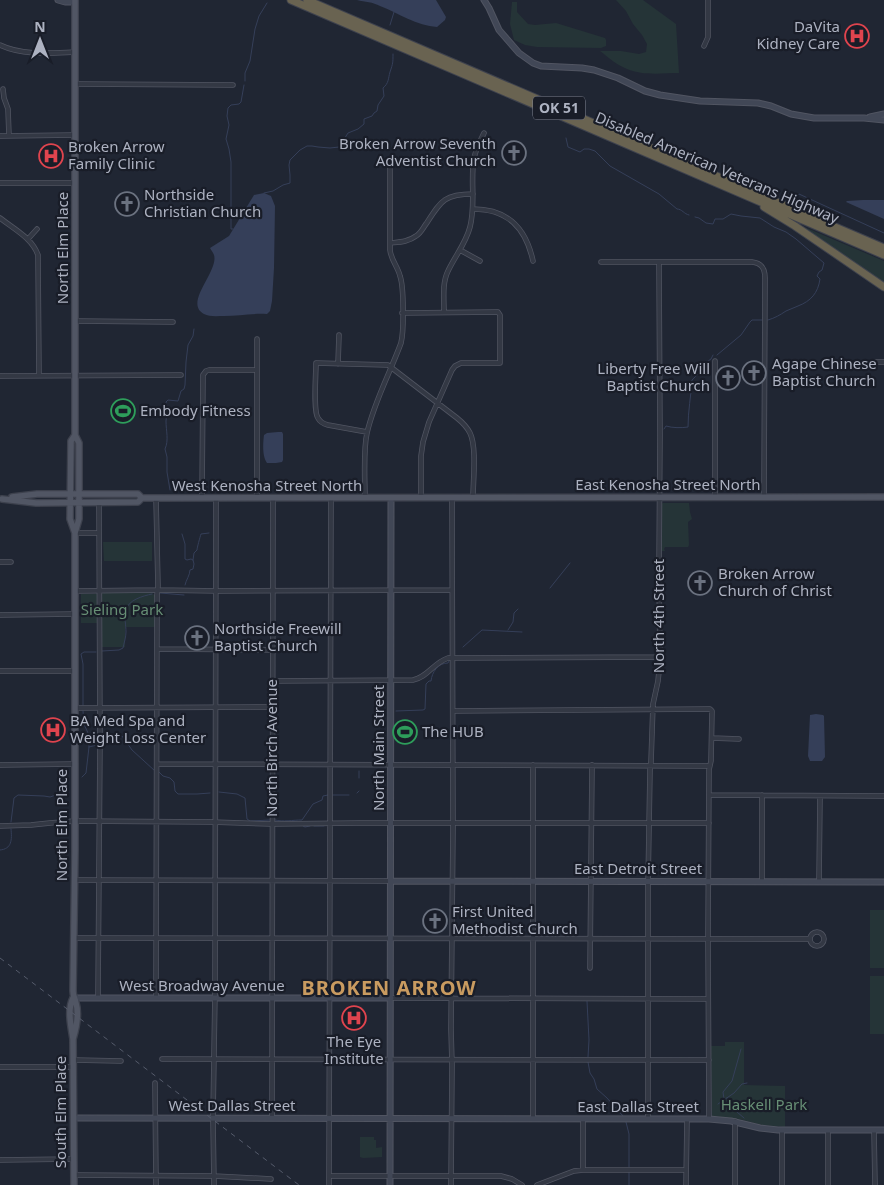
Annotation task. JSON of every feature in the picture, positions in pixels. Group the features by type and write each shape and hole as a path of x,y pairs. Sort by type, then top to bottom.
{"highway":[{"name":"Disabled American Veterans Highway","path":"291,0 884,255"},
{"name":"Disabled American Veterans Highway","path":"308,0 884,248"},
{"path":"742,194 795,226 884,287"}],"main road":[{"name":"North Elm Place","path":"74,998 75,532 79,519 78,443 75,435 76,1"},
{"name":"North Elm Place","path":"75,435 71,441 70,494 70,519 75,532"},
{"name":"West Kenosha Street North","path":"1,498 37,494 138,494 142,498 392,498"},
{"name":"East Kenosha Street North","path":"423,498 884,497"},
{"name":"West Kenosha Street North","path":"1,498 36,503 138,502 142,498"},
{"path":"392,498 423,498"},
{"name":"South Elm Place","path":"74,998 70,1004 74,1063 74,1185"}],"street":[{"path":"58,0 65,2 76,1"},
{"path":"704,46 708,38 708,0"},
{"path":"485,2 499,30 518,54 540,66 594,70 618,78 645,91 700,101 758,103 801,117 884,120"},
{"path":"0,45 24,51 75,52"},
{"path":"75,84 233,85"},
{"path":"4,89 4,98 8,109 9,136"},
{"path":"864,118 884,114"},
{"path":"444,312 445,278 468,233 472,218 474,159 484,133"},
{"path":"0,136 75,135"},
{"path":"365,498 367,432 402,339 402,282 391,258 390,244 390,168"},
{"path":"0,183 75,183"},
{"path":"390,244 405,241 418,235 434,210 445,200 460,194 473,194"},
{"path":"473,209 496,212 515,224 526,238 534,261"},
{"path":"0,218 35,246 39,261 39,376"},
{"path":"28,239 37,229"},
{"path":"460,250 480,261"},
{"path":"601,262 756,262 762,266 765,273 764,497"},
{"name":"North 4th Street","path":"648,1119 650,766 652,710 659,676 660,657 659,262"},
{"path":"402,312 499,313 500,363 457,364 452,370 437,402 422,444 423,498"},
{"path":"75,321 173,322"},
{"path":"338,364 339,335"},
{"path":"257,339 257,498"},
{"path":"715,361 715,497"},
{"path":"875,362 884,362"},
{"path":"367,432 328,425 318,418 316,412 316,363 385,364 460,421 471,436 474,453 473,498"},
{"path":"202,498 204,372 210,370 257,370"},
{"path":"0,376 181,375"},
{"path":"156,498 158,531 156,998"},
{"path":"214,1185 216,498"},
{"name":"North Birch Avenue","path":"272,1118 273,498"},
{"path":"329,1185 331,498"},
{"name":"North Main Street","path":"390,1185 392,498"},
{"path":"451,1185 452,498"},
{"path":"98,998 99,503"},
{"path":"75,532 99,533"},
{"path":"0,562 11,562"},
{"path":"75,591 452,590"},
{"path":"0,615 75,614"},
{"path":"157,649 273,650"},
{"path":"272,681 410,681 425,676 441,661 448,658 660,657"},
{"path":"0,671 75,671"},
{"path":"75,708 272,707"},
{"path":"453,711 710,709 712,711 711,761 709,766 708,882 709,1119"},
{"path":"712,738 739,739"},
{"path":"0,765 74,764"},
{"path":"157,764 272,766 709,766"},
{"path":"532,1119 533,765"},
{"path":"590,968 592,766"},
{"path":"709,795 884,796"},
{"path":"762,795 762,882"},
{"path":"819,882 820,796"},
{"path":"0,826 75,821 709,823"},
{"path":"74,880 391,881"},
{"name":"East Detroit Street","path":"391,881 884,882"},
{"path":"74,938 810,939"},
{"name":"West Broadway Avenue","path":"74,998 391,998"},
{"path":"391,998 708,999"},
{"path":"162,1059 709,1060"},
{"path":"0,1067 121,1061"},
{"path":"155,1083 156,1185"},
{"name":"West Dallas Street","path":"74,1118 390,1119"},
{"name":"East Dallas Street","path":"390,1119 709,1119 735,1121 760,1128 782,1130 884,1130"},
{"path":"583,1119 583,1170"},
{"path":"686,1185 687,1119"},
{"path":"735,1121 735,1185"},
{"path":"782,1130 782,1185"},
{"path":"828,1130 828,1185"},
{"path":"874,1130 875,1185"},
{"path":"0,1160 74,1160"},
{"path":"537,1185 574,1171 583,1170 686,1170"},
{"path":"74,1175 214,1176 271,1179"},
{"path":"329,1176 506,1177 522,1185"}],"green space":[{"path":"616,0 643,0 676,24 679,73 640,73 627,69 600,51 621,51 639,54 646,52 647,44 642,35"},
{"path":"512,2 517,2 517,12 528,24 556,23 605,38 606,46 601,48 537,47 525,45 514,40 510,24"},
{"path":"797,224 884,261 884,283 818,239"},
{"path":"689,503 692,519 688,522 688,547 665,547 665,551 661,551 661,504"},
{"path":"103,542 152,542 152,561 104,561"},
{"name":"Sieling Park","path":"150,592 155,595 155,627 125,627 125,647 101,647 101,594"},
{"path":"81,594 97,594 97,623 81,623"},
{"path":"870,910 884,910 884,968 870,968"},
{"path":"870,976 884,976 884,1034 870,1034"},
{"name":"Haskell Park","path":"725,1042 744,1042 744,1085 785,1086 785,1127 712,1116 711,1046 725,1046"},
{"path":"360,1137 374,1137 376,1148 382,1147 382,1157 360,1157"}],"water":[{"path":"357,0 436,0 446,17 437,27 430,26 415,22 375,4"},
{"path":"264,193 271,196 275,206 274,268 270,311 267,314 229,316 204,314 199,309 197,302 214,262 214,255 210,248 229,236 254,195"},
{"path":"884,200 884,219 846,202"},
{"path":"282,432 283,460 282,462 267,463 263,446 264,435"},
{"path":"810,715 824,716 825,757 822,761 810,761 808,756"}],"waterway":[{"path":"245,81 245,73 250,61 255,29 259,16 267,3"},
{"path":"390,25 394,12"},
{"path":"264,193 290,183 290,160 300,150 307,146 339,147 348,133 358,129 364,124 364,119 372,116 377,111 378,105 384,96 383,88 388,81 393,63 393,54"},
{"path":"233,229 231,229 231,162 226,139 229,125 227,116 228,108 241,102 244,85"},
{"path":"566,138 568,147 580,152 584,149 595,151 610,166 659,194 677,209 689,215"},
{"path":"795,198 799,194 884,233"},
{"path":"695,217 706,223 713,224 715,219 723,219 731,214 760,218 796,239 824,263 822,270 817,276 820,279 818,288 810,299 768,320"},
{"path":"717,355 741,335 752,320 762,320"},
{"path":"170,490 165,449 168,409 166,402 168,400 178,401 181,391 184,389 188,345 193,336 194,329"},
{"path":"664,429 666,426 688,427 692,380 700,372 702,365 711,359 713,355"},
{"path":"193,560 201,534 209,533"},
{"path":"182,534 185,544 185,559 193,560 194,564 185,585"},
{"path":"550,588 570,563"},
{"path":"160,593 184,595"},
{"path":"102,651 123,648 126,634 125,616 127,607 132,601 152,594"},
{"path":"508,630 513,622 514,613 518,609"},
{"path":"463,647 482,630 522,632"},
{"path":"83,705 83,664 81,654 84,652 96,652"},
{"path":"396,711 425,709 426,684 431,681 436,669 449,661"},
{"path":"82,777 86,773 89,747 83,711"},
{"path":"103,743 111,736 122,736 132,750 155,771"},
{"path":"89,747 97,745"},
{"path":"359,771 359,778"},
{"path":"159,772 174,782 175,791 178,794 210,793"},
{"path":"11,822 14,798 18,795 50,797 56,795 67,786"},
{"path":"219,792 237,794 245,798 247,819 250,821 271,820"},
{"path":"275,820 302,820 313,804 322,800 323,796 328,795"},
{"path":"332,795 349,795"},
{"path":"303,826 310,826"},
{"path":"314,826 324,826"},
{"path":"0,850 9,846 11,829"},
{"path":"587,1001 588,1057"},
{"path":"724,1099 723,1092 732,1081 741,1049"},
{"path":"588,1062 590,1073 597,1089 623,1116"},
{"path":"718,1104 734,1093 742,1084 747,1083"},
{"path":"727,1098 744,1118"},
{"path":"626,1122 629,1134 629,1167"},
{"path":"629,1172 629,1185"}],"railway":[{"path":"0,958 299,1185"}],"place":[{"name":"DaVita Kidney Care","path":"857,36"},
{"name":"Broken Arrow Seventh Adventist Church","path":"514,153"},
{"name":"Broken Arrow Family Clinic","path":"51,156"},
{"name":"Northside Christian Church","path":"127,204"},
{"name":"Agape Chinese Baptist Church","path":"754,373"},
{"name":"Liberty Free Will Baptist Church","path":"728,378"},
{"name":"Embody Fitness","path":"123,411"},
{"name":"Broken Arrow Church of Christ","path":"700,583"},
{"name":"Northside Freewill Baptist Church","path":"197,638"},
{"name":"BA Med Spa and Weight Loss Center","path":"53,730"},
{"name":"The HUB","path":"405,732"},
{"name":"First United Methodist Church","path":"435,921"},
{"name":"The Eye Institute","path":"354,1018"}],"district":[{"name":"BROKEN ARROW","path":"389,988"}]}
